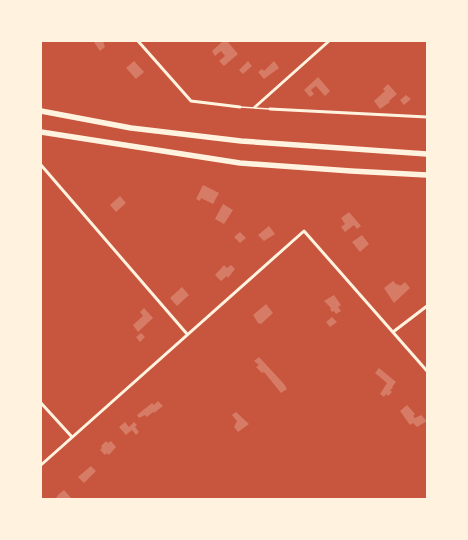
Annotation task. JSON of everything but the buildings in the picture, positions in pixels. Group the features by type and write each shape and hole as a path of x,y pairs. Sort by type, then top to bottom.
{"highway":[{"path":"41,111 131,128 241,141 427,154"},
{"path":"41,132 240,163 351,172 427,175"}],"street":[{"path":"138,41 191,101 240,107"},
{"path":"255,107 329,41"},
{"path":"270,109 427,117"},
{"path":"41,165 187,334"},
{"path":"41,464 304,231 427,371"},
{"path":"393,332 427,306"},
{"path":"41,403 72,437"}],"lane":[{"path":"240,107 270,109"}]}
